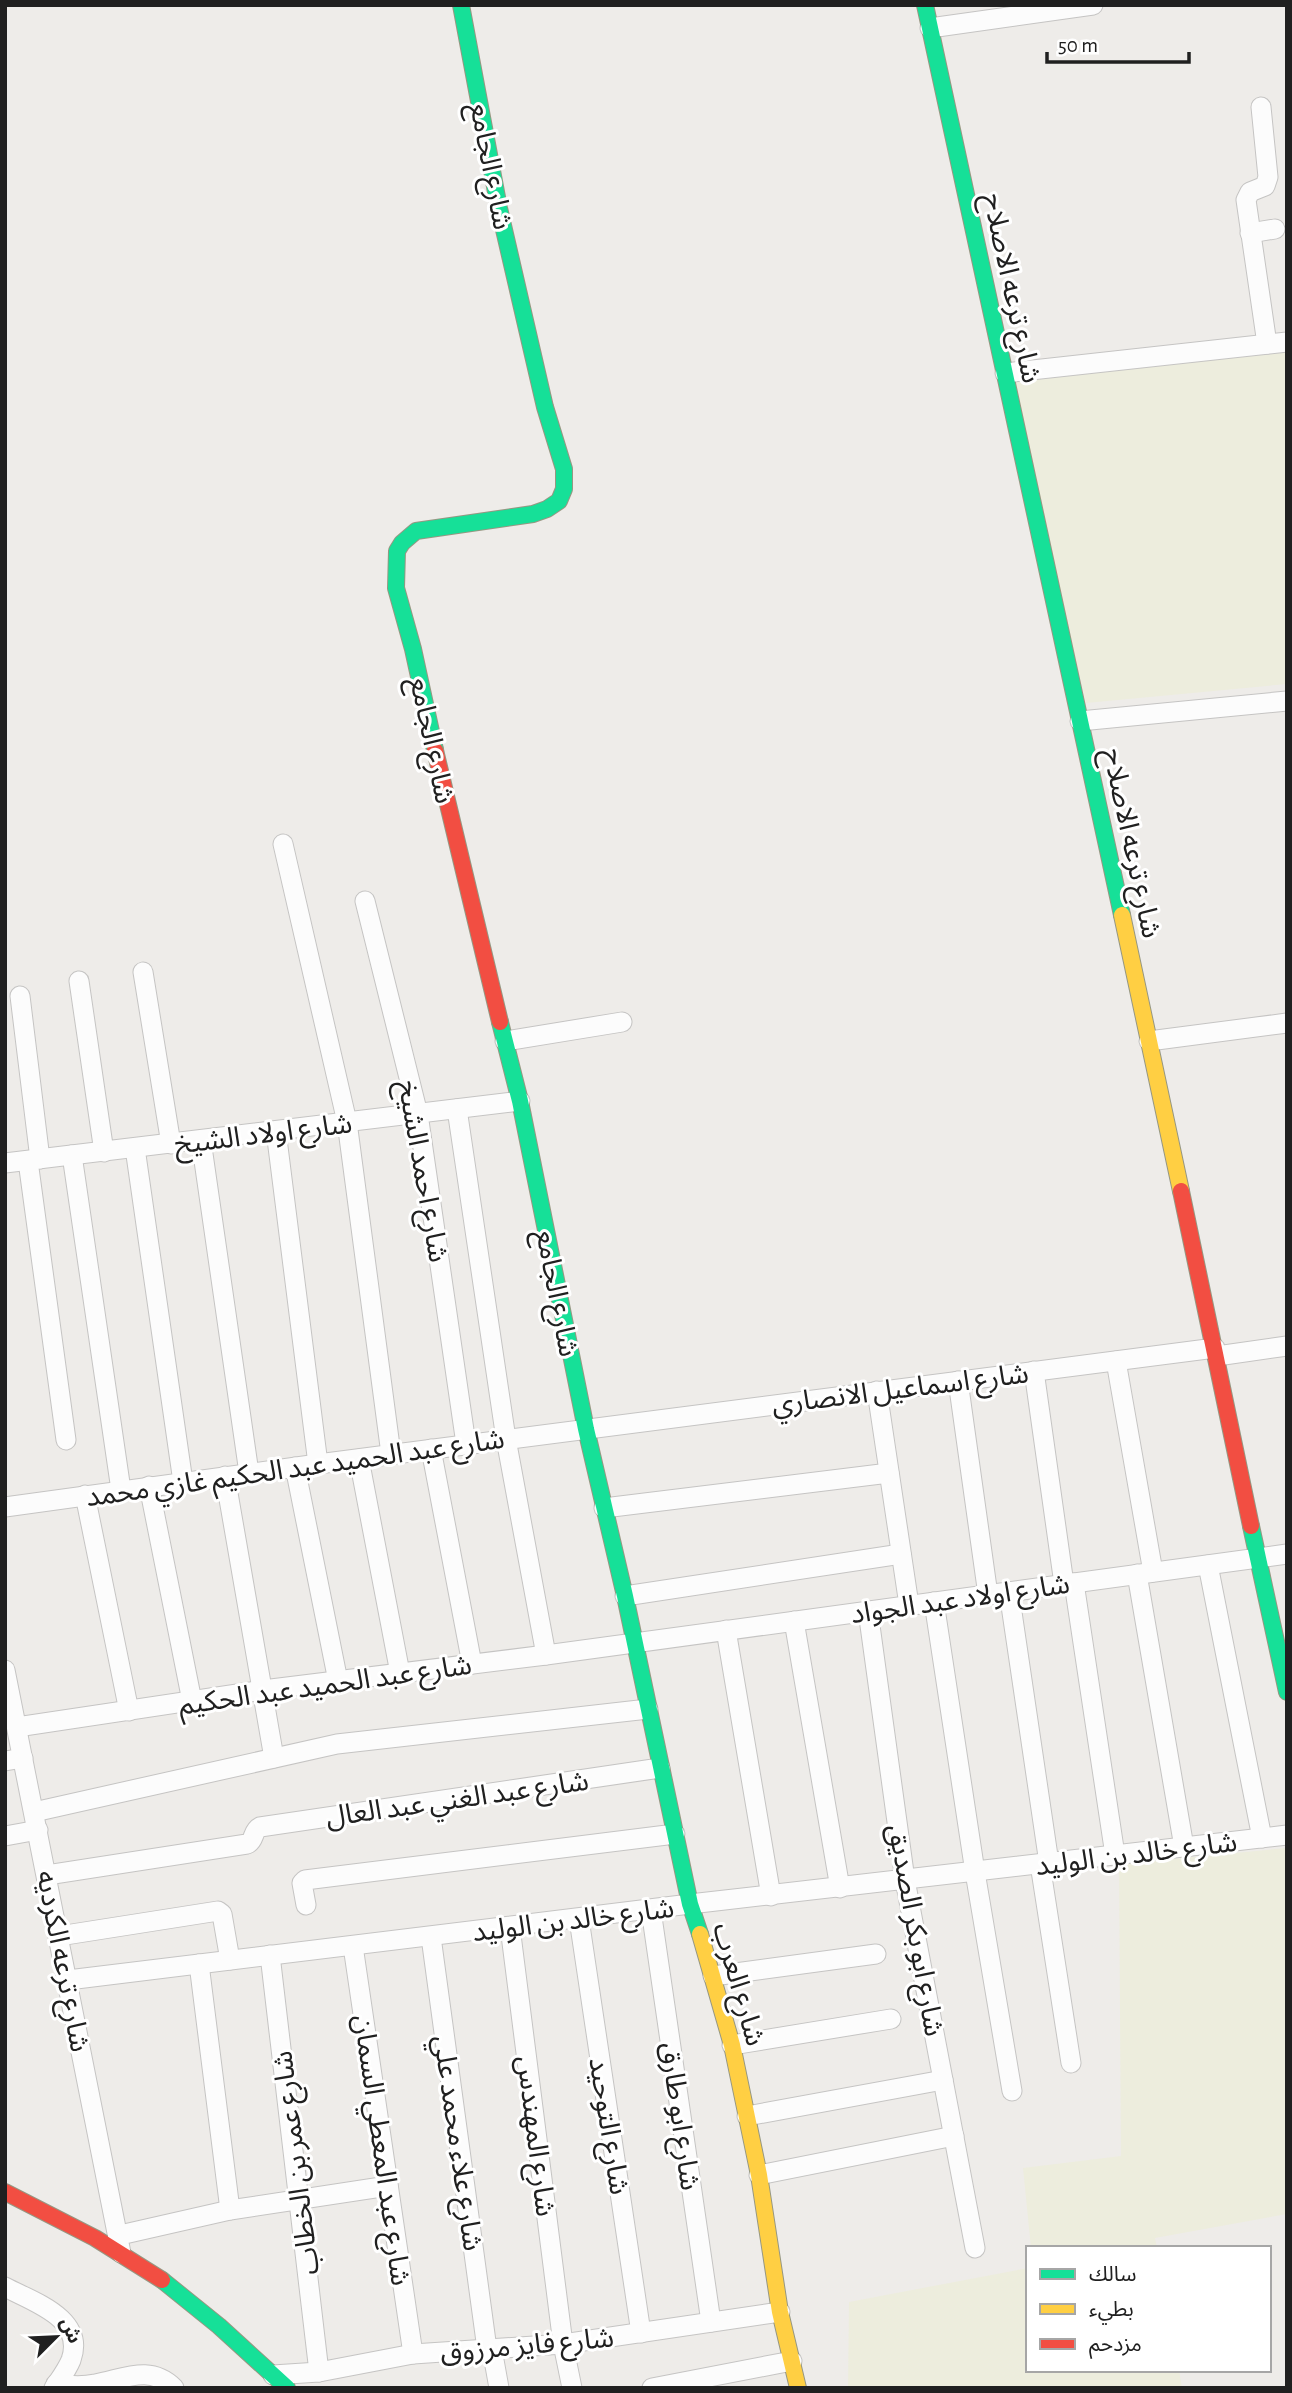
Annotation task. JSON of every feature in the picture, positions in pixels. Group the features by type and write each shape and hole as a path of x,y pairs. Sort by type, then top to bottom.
{"street":[{"name":"شارع الجامع","path":"461,5 499,208 545,407 564,469 564,489 559,501 533,514 416,531 397,551 396,588 413,649 445,799 520,1101 586,1429 625,1596"},
{"name":"شارع ترعه الاصلاح","path":"925,5 1287,1692"},
{"path":"930,28 1093,5"},
{"path":"1261,107 1268,177 1265,186 1251,192 1246,200 1267,344"},
{"path":"1250,233 1275,229"},
{"path":"1005,373 1287,342"},
{"path":"1080,721 1287,701"},
{"path":"283,844 347,1122 391,1454"},
{"name":"شارع احمد الشيخ","path":"365,901 418,1114 466,1444"},
{"path":"143,972 171,1144"},
{"path":"79,981 104,1152"},
{"path":"20,996 34,1160 66,1440"},
{"path":"505,1041 622,1022"},
{"path":"1149,1041 1287,1023"},
{"name":"شارع اولاد الشيخ","path":"5,1163 520,1101"},
{"path":"457,1109 506,1439 546,1655"},
{"path":"276,1131 318,1464"},
{"path":"201,1140 249,1473"},
{"path":"135,1148 183,1482"},
{"path":"72,1156 121,1490"},
{"name":"شارع اسماعيل الانصاري","path":"586,1429 1116,1361 1287,1346"},
{"path":"1116,1361 1184,1847"},
{"path":"1034,1371 1115,1855"},
{"path":"958,1381 988,1594"},
{"path":"877,1391 909,1605"},
{"name":"شارع عبد الحميد عبد الحكيم غازي محمد","path":"5,1507 586,1429"},
{"path":"431,1449 472,1664"},
{"path":"359,1459 400,1673"},
{"path":"295,1467 338,1681"},
{"path":"604,1508 889,1473"},
{"path":"225,1476 274,1758"},
{"path":"149,1486 192,1701"},
{"path":"85,1495 129,1711"},
{"path":"625,1596 901,1554"},
{"name":"شارع اولاد عبد الجواد","path":"634,1642 1287,1554"},
{"path":"1208,1565 1262,1838"},
{"path":"1009,1592 1071,2063"},
{"name":"شارع العرب","path":"625,1596 690,1904 732,2045 759,2175 780,2312 797,2388"},
{"path":"934,1602 1012,2091"},
{"name":"شارع ابو بكر الصديق","path":"868,1611 905,1880 975,2248"},
{"path":"794,1621 840,1888"},
{"path":"726,1630 771,1896"},
{"name":"شارع عبد الحميد عبد الحكيم","path":"17,1727 263,1690 634,1642"},
{"name":"شارع ترعه الكرديه","path":"5,1670 17,1727 14,1759 36,1821 120,2244"},
{"path":"5,1836 36,1821 337,1744 648,1709"},
{"name":"شارع عبد الغني عبد العال","path":"47,1875 247,1844 252,1840 255,1830 260,1827 660,1768"},
{"path":"306,1905 302,1883 305,1880 675,1834"},
{"name":"شارع خالد بن الوليد","path":"68,1980 1287,1835"},
{"name":"شارع ابو طارق","path":"651,1910 711,2322"},
{"path":"59,1936 218,1911 222,1914 230,1960"},
{"name":"شارع التوحيد","path":"579,1919 641,2333"},
{"name":"شارع المهندس","path":"510,1927 572,2388"},
{"name":"شارع علاء محمد علي","path":"430,1937 489,2349 499,2388"},
{"name":"شارع عبد المعطي السمان","path":"353,1946 413,2354"},
{"path":"713,1976 876,1954"},
{"name":"شارع عمر بن الخطاب","path":"270,1955 319,2372"},
{"path":"199,1964 230,2210"},
{"path":"732,2045 891,2019"},
{"path":"747,2116 943,2080"},
{"path":"759,2175 954,2136"},
{"path":"120,2244 230,2210 388,2186"},
{"path":"5,2192 120,2244 193,2303 280,2381"},
{"path":"5,2287 57,2315 68,2327 72,2335 73,2351 68,2366 55,2386"},
{"name":"شارع فايز مرزوق","path":"280,2381 413,2354 564,2344 780,2312"},
{"path":"652,2388 748,2379 792,2361"},
{"path":"55,2386 100,2386 144,2373 156,2375 174,2388"}],"green space":[{"path":"1287,342 1287,684 1086,703 1008,373"},
{"path":"1287,1848 1287,2214 1155,2238 1157,2246 1031,2246 1023,2168 1121,2156 1119,1864"},
{"path":"1026,2268 1026,2372 1179,2372 1182,2388 848,2388 849,2302"}],"traffic: fast":[{"path":"435,750 413,649 396,588 397,551 416,531 533,514 547,509 559,501 564,489 564,469 545,407 499,208 461,5"},
{"path":"925,5 1122,915"},
{"path":"500,1022 520,1101 586,1429 625,1596 690,1904 700,1934"},
{"path":"1251,1526 1287,1692"},
{"path":"162,2280 219,2326 287,2388"}],"traffic: slow":[{"path":"1122,915 1181,1191"},
{"path":"700,1934 732,2045 759,2175 780,2312 798,2388"}],"traffic: jam":[{"path":"435,750 500,1022"},
{"path":"1181,1191 1251,1526"},
{"path":"5,2192 95,2238 162,2280"}]}
